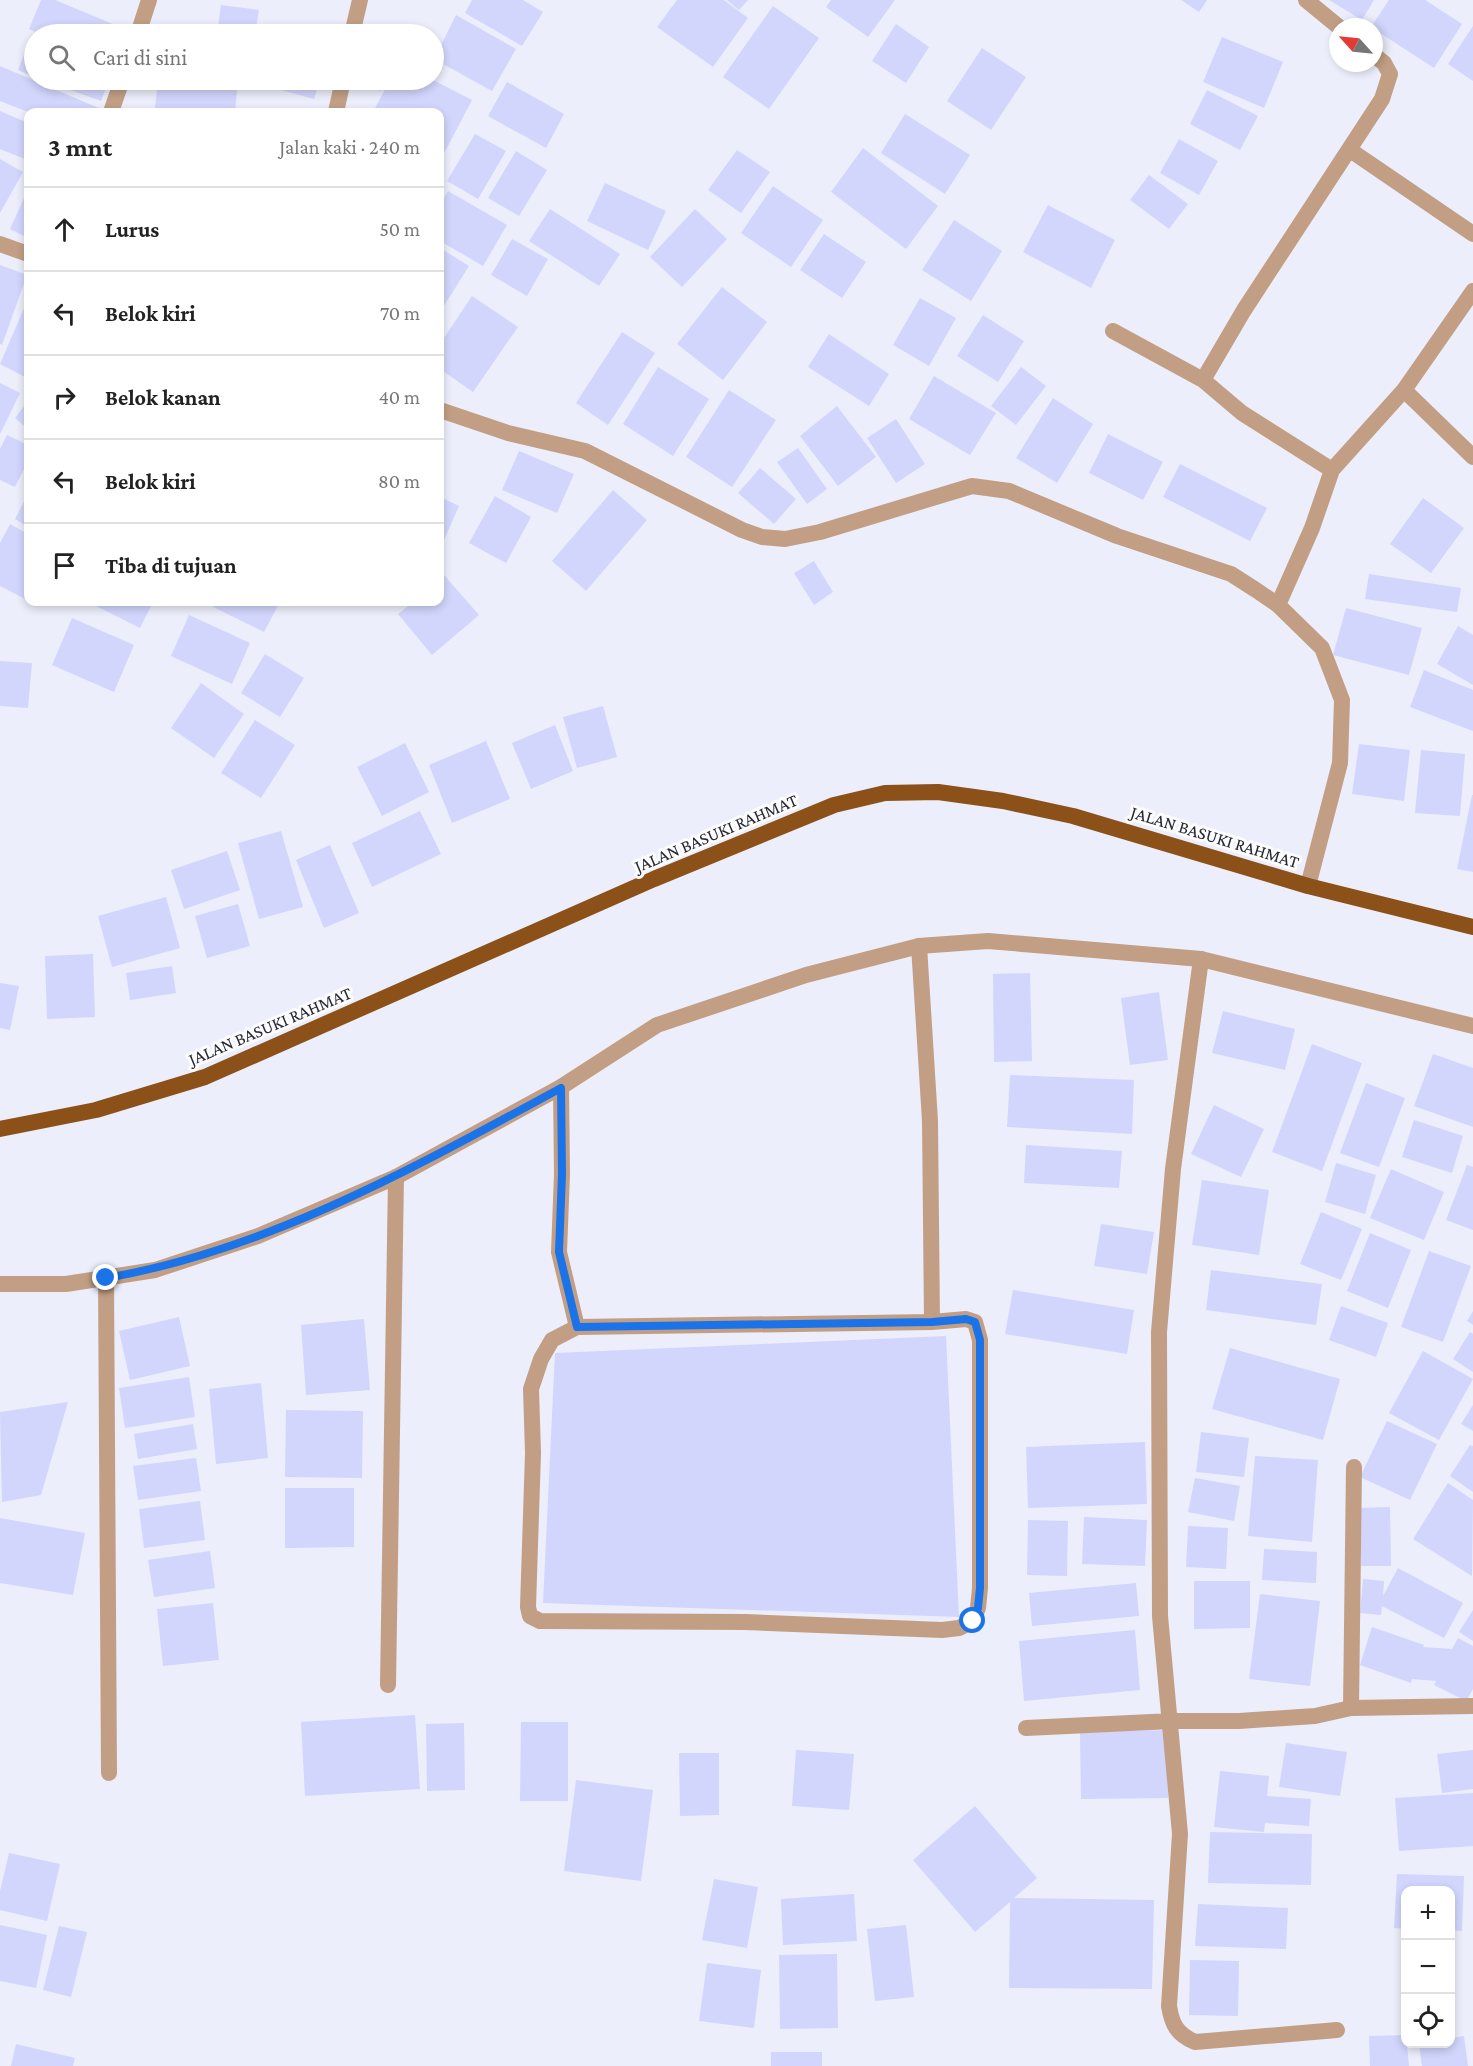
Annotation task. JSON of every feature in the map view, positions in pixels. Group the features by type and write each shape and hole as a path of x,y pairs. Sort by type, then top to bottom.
{"highway":[{"name":"JALAN BASUKI RAHMAT","path":"0,1129 96,1110 205,1077 654,879 834,805 885,793 938,792 1003,801 1073,816 1308,886 1473,927"}],"street":[{"path":"141,24 149,0"},
{"path":"354,24 360,0"},
{"path":"1306,0 1329,18"},
{"path":"1203,380 1250,301 1382,99 1390,74 1383,62"},
{"path":"112,108 119,90"},
{"path":"337,108 341,90"},
{"path":"1350,150 1473,234"},
{"path":"0,244 24,253"},
{"path":"1278,605 1312,528 1332,470 1404,390 1473,291"},
{"path":"1113,330 1203,380 1242,413 1332,470"},
{"path":"1404,390 1473,457"},
{"path":"444,411 508,432 585,450 742,530 762,537 785,539 820,532 972,486 1000,490 1117,536 1231,574 1278,605 1322,648 1342,700 1340,763 1308,886"},
{"path":"0,1284 66,1284 155,1270 258,1236 396,1177 561,1088 657,1025 806,975 919,946 988,941 1201,959 1473,1026"},
{"path":"919,946 930,1121 932,1322"},
{"path":"1201,959 1173,1169 1159,1332 1160,1616 1172,1721 1180,1834 1169,2006 1172,2023 1181,2036 1195,2042 1337,2030"},
{"path":"561,1088 562,1174 559,1252 577,1327"},
{"path":"388,1685 396,1177"},
{"path":"106,1278 109,1773"},
{"path":"966,1319 975,1322 980,1340 978,1608 973,1621 959,1628 942,1630 745,1622 540,1620 530,1616 528,1607 533,1453 531,1389 541,1359 552,1340 577,1327 932,1322 966,1319"},
{"path":"1352,1708 1354,1467"},
{"path":"1026,1728 1172,1721 1239,1721 1315,1716 1352,1708 1473,1706"}],"building":[{"path":"41,0 55,0 113,24 31,24"},
{"path":"472,0 523,0 543,12 522,46 465,13"},
{"path":"677,0 724,0 748,18 713,67 657,27"},
{"path":"727,0 748,0 739,10"},
{"path":"831,0 895,0 868,37 826,7"},
{"path":"1181,0 1207,0 1199,12"},
{"path":"1329,0 1374,0 1363,18 1359,18"},
{"path":"1389,0 1425,0 1462,24 1434,68 1383,35 1383,18 1377,18"},
{"path":"221,5 259,10 257,24 218,24"},
{"path":"773,6 819,38 769,109 723,77"},
{"path":"456,15 516,49 492,91 444,65 444,39"},
{"path":"896,24 929,47 906,83 872,61"},
{"path":"1473,26 1473,81 1448,64"},
{"path":"1222,37 1283,62 1264,108 1203,82"},
{"path":"982,48 1026,77 991,130 947,101"},
{"path":"24,54 24,73 18,70"},
{"path":"0,66 24,76 24,90 56,90 99,108 24,108 24,110 0,101"},
{"path":"507,82 564,114 546,148 488,116"},
{"path":"444,86 472,100 444,153 444,108 375,108 385,90 444,90"},
{"path":"71,90 105,90 101,101"},
{"path":"157,90 237,90 235,108 155,108"},
{"path":"281,90 317,90 314,99"},
{"path":"1207,90 1258,116 1240,150 1190,124"},
{"path":"0,111 24,121 24,159 0,149"},
{"path":"905,114 970,155 945,194 881,153"},
{"path":"475,134 506,151 478,199 447,181"},
{"path":"1179,139 1218,161 1199,195 1160,173"},
{"path":"863,148 938,206 906,249 831,192"},
{"path":"737,150 770,172 741,213 708,190"},
{"path":"516,151 547,170 519,216 488,198"},
{"path":"0,159 23,172 0,213"},
{"path":"1149,175 1188,204 1169,229 1130,200"},
{"path":"605,183 666,211 648,250 587,221"},
{"path":"773,186 823,220 791,267 741,233"},
{"path":"448,191 507,225 483,266 444,243 444,198"},
{"path":"24,198 24,236 10,229"},
{"path":"1048,205 1115,240 1091,288 1023,252"},
{"path":"550,209 620,254 599,286 529,241"},
{"path":"695,209 727,239 682,287 650,257"},
{"path":"954,220 1002,251 971,301 922,270"},
{"path":"824,234 866,262 842,298 800,270"},
{"path":"512,239 548,259 527,296 491,275"},
{"path":"444,250 469,266 444,306"},
{"path":"0,265 24,274 24,283 2,345 0,344"},
{"path":"722,287 767,322 723,380 677,344"},
{"path":"472,296 518,327 473,392 444,372 444,338"},
{"path":"920,298 956,318 929,366 893,345"},
{"path":"24,308 24,376 0,364"},
{"path":"983,315 1024,341 998,382 957,356"},
{"path":"622,332 655,353 608,425 576,403"},
{"path":"829,334 889,374 869,406 808,367"},
{"path":"658,367 709,399 673,456 623,424"},
{"path":"1021,367 1046,386 1016,425 991,406"},
{"path":"934,376 996,413 970,455 909,419"},
{"path":"0,383 20,393 0,434"},
{"path":"729,390 776,420 732,487 686,457"},
{"path":"1053,398 1093,424 1057,483 1016,458"},
{"path":"24,406 24,426 15,418"},
{"path":"837,406 876,457 838,486 800,436"},
{"path":"896,419 925,464 896,483 867,438"},
{"path":"1108,434 1163,462 1143,500 1089,473"},
{"path":"7,435 24,443 24,469 15,487 0,480 0,449"},
{"path":"798,448 827,489 807,504 777,462"},
{"path":"519,451 574,474 557,513 502,490"},
{"path":"1180,464 1267,508 1250,541 1163,497"},
{"path":"760,468 796,499 774,524 738,493"},
{"path":"613,490 647,520 586,591 552,561"},
{"path":"495,496 531,517 506,563 469,543"},
{"path":"1423,498 1464,528 1431,573 1390,544"},
{"path":"444,499 459,506 444,540"},
{"path":"24,502 24,525 15,519"},
{"path":"10,524 24,532 24,598 0,586 0,543"},
{"path":"814,561 833,592 814,605 794,573"},
{"path":"1369,574 1461,588 1457,612 1365,599"},
{"path":"444,575 479,615 432,655 398,614 408,606 444,606"},
{"path":"96,606 151,606 140,628"},
{"path":"214,606 278,606 264,632"},
{"path":"1346,608 1422,628 1409,675 1333,655"},
{"path":"189,615 250,643 232,684 171,656"},
{"path":"72,618 134,645 114,692 52,665"},
{"path":"1458,626 1473,635 1473,685 1437,664"},
{"path":"265,654 304,678 280,717 241,693"},
{"path":"0,661 32,663 28,708 0,706"},
{"path":"1424,670 1473,690 1473,731 1410,707"},
{"path":"201,683 244,714 214,758 171,728"},
{"path":"603,706 617,757 577,768 563,717"},
{"path":"255,720 295,745 261,798 221,773"},
{"path":"555,725 573,771 531,789 512,743"},
{"path":"486,741 510,799 452,823 429,765"},
{"path":"405,743 429,792 382,816 357,767"},
{"path":"1359,744 1410,750 1404,801 1352,794"},
{"path":"1421,750 1465,754 1460,816 1415,813"},
{"path":"1473,795 1473,872 1457,869"},
{"path":"420,811 441,854 372,887 352,843"},
{"path":"281,831 303,907 259,919 238,843"},
{"path":"330,845 359,913 324,928 296,860"},
{"path":"227,851 240,890 184,909 171,870"},
{"path":"166,897 180,948 112,967 98,916"},
{"path":"238,904 250,946 207,958 195,916"},
{"path":"93,954 95,1017 47,1019 45,956"},
{"path":"172,966 176,993 130,1000 126,973"},
{"path":"1030,973 1032,1061 994,1062 993,974"},
{"path":"0,983 19,986 10,1030 0,1028"},
{"path":"1159,992 1168,1060 1130,1065 1121,998"},
{"path":"1223,1011 1295,1029 1285,1070 1212,1053"},
{"path":"1312,1044 1362,1063 1322,1171 1272,1152"},
{"path":"1433,1054 1473,1068 1473,1127 1414,1106"},
{"path":"1010,1075 1134,1080 1132,1134 1007,1127"},
{"path":"1366,1083 1405,1098 1379,1167 1340,1153"},
{"path":"1214,1105 1264,1129 1241,1177 1191,1154"},
{"path":"1414,1120 1463,1136 1452,1173 1402,1157"},
{"path":"1026,1145 1122,1151 1119,1188 1024,1183"},
{"path":"1336,1163 1376,1175 1365,1214 1325,1202"},
{"path":"1467,1165 1473,1167 1473,1230 1446,1220"},
{"path":"1391,1169 1444,1192 1424,1240 1370,1218"},
{"path":"1202,1180 1269,1190 1259,1255 1192,1245"},
{"path":"1321,1212 1362,1229 1341,1280 1300,1264"},
{"path":"1101,1224 1154,1232 1147,1274 1094,1266"},
{"path":"1370,1233 1411,1250 1388,1308 1347,1291"},
{"path":"1429,1251 1471,1266 1443,1342 1401,1327"},
{"path":"1211,1270 1322,1284 1316,1325 1206,1310"},
{"path":"1013,1290 1134,1310 1127,1354 1005,1334"},
{"path":"1341,1306 1388,1323 1376,1357 1329,1340"},
{"path":"1473,1311 1473,1325 1467,1321"},
{"path":"179,1317 190,1366 130,1380 119,1331"},
{"path":"364,1319 370,1390 306,1395 301,1325"},
{"path":"1470,1332 1473,1334 1473,1372 1453,1359"},
{"path":"946,1336 959,1617 543,1603 555,1353"},
{"path":"1230,1348 1340,1379 1323,1440 1212,1409"},
{"path":"1423,1351 1473,1379 1439,1440 1389,1413"},
{"path":"189,1377 195,1417 125,1428 119,1388"},
{"path":"261,1383 268,1458 216,1464 209,1389"},
{"path":"68,1402 41,1495 2,1502 0,1412"},
{"path":"1473,1405 1473,1431 1461,1424"},
{"path":"286,1410 363,1411 362,1478 285,1477"},
{"path":"1387,1421 1437,1444 1410,1500 1360,1477"},
{"path":"193,1424 197,1449 138,1459 134,1434"},
{"path":"1201,1432 1249,1438 1244,1477 1196,1472"},
{"path":"1145,1442 1147,1504 1028,1508 1026,1447"},
{"path":"1470,1445 1473,1446 1473,1492 1450,1476"},
{"path":"1255,1456 1318,1460 1312,1542 1248,1536"},
{"path":"196,1458 201,1491 138,1500 133,1466"},
{"path":"1195,1478 1240,1486 1234,1521 1188,1512"},
{"path":"1448,1483 1473,1500 1472,1576 1413,1539"},
{"path":"285,1488 354,1488 354,1547 285,1548"},
{"path":"200,1501 205,1540 144,1548 139,1509"},
{"path":"1390,1507 1391,1566 1361,1566 1360,1508"},
{"path":"1084,1517 1147,1520 1145,1566 1082,1564"},
{"path":"0,1518 85,1533 73,1595 0,1583"},
{"path":"1028,1520 1068,1521 1067,1576 1027,1575"},
{"path":"1188,1526 1228,1528 1226,1569 1186,1567"},
{"path":"1264,1549 1317,1552 1316,1583 1262,1580"},
{"path":"210,1551 215,1588 154,1597 148,1560"},
{"path":"1398,1568 1463,1603 1444,1638 1382,1606 1381,1615 1360,1613 1363,1579 1384,1581 1383,1596"},
{"path":"1194,1581 1250,1581 1250,1628 1194,1629"},
{"path":"1136,1583 1139,1616 1032,1626 1029,1593"},
{"path":"1260,1594 1320,1601 1310,1686 1249,1679"},
{"path":"213,1603 219,1660 163,1666 157,1609"},
{"path":"1473,1610 1473,1641 1459,1632"},
{"path":"1372,1627 1424,1645 1423,1647 1452,1649 1458,1638 1473,1646 1473,1689 1466,1701 1434,1685 1436,1681 1412,1679 1411,1683 1360,1665"},
{"path":"1135,1630 1140,1690 1024,1701 1019,1641"},
{"path":"415,1715 420,1789 305,1796 301,1722"},
{"path":"521,1722 568,1722 568,1801 520,1801"},
{"path":"464,1723 465,1790 427,1791 426,1724"},
{"path":"1167,1730 1168,1798 1081,1799 1080,1732"},
{"path":"1286,1743 1347,1752 1340,1796 1279,1787"},
{"path":"796,1750 854,1754 849,1810 792,1806"},
{"path":"1473,1750 1473,1789 1442,1793 1437,1754"},
{"path":"679,1753 719,1753 719,1815 680,1816"},
{"path":"1220,1771 1269,1776 1267,1796 1311,1799 1309,1826 1265,1823 1264,1832 1214,1827"},
{"path":"576,1780 653,1790 641,1881 564,1871"},
{"path":"1473,1793 1473,1846 1399,1851 1395,1798"},
{"path":"975,1806 1037,1878 1014,1898 1154,1900 1152,1989 1009,1988 1010,1902 975,1932 913,1860"},
{"path":"1210,1832 1312,1834 1311,1885 1208,1883"},
{"path":"9,1853 60,1864 47,1921 0,1910 0,1891"},
{"path":"1397,1874 1464,1876 1462,1931 1455,1930 1455,1886 1401,1886 1401,1929 1394,1928"},
{"path":"714,1879 758,1887 747,1948 702,1940"},
{"path":"854,1894 857,1941 783,1945 781,1899"},
{"path":"1198,1904 1288,1908 1286,1949 1195,1946"},
{"path":"0,1925 47,1935 36,1988 0,1981"},
{"path":"906,1925 914,1997 875,2001 867,1929"},
{"path":"59,1926 87,1932 71,1997 43,1990"},
{"path":"837,1954 838,2028 780,2029 779,1955"},
{"path":"1190,1960 1239,1961 1238,2016 1189,2015"},
{"path":"707,1963 761,1970 754,2028 699,2021"},
{"path":"1401,2035 1401,2048 1407,2048 1409,2066 1370,2066 1369,2036"},
{"path":"1464,2036 1468,2066 1422,2066 1420,2048 1455,2048 1455,2037"},
{"path":"16,2044 75,2058 73,2066 11,2066"},
{"path":"771,2052 822,2052 822,2066 771,2066"}],"route":[{"path":"106,1278 155,1270 258,1236 396,1177 561,1088 562,1174 559,1252 577,1327 932,1322 966,1319 975,1322 980,1340 980,1588 978,1608 973,1621"}]}
